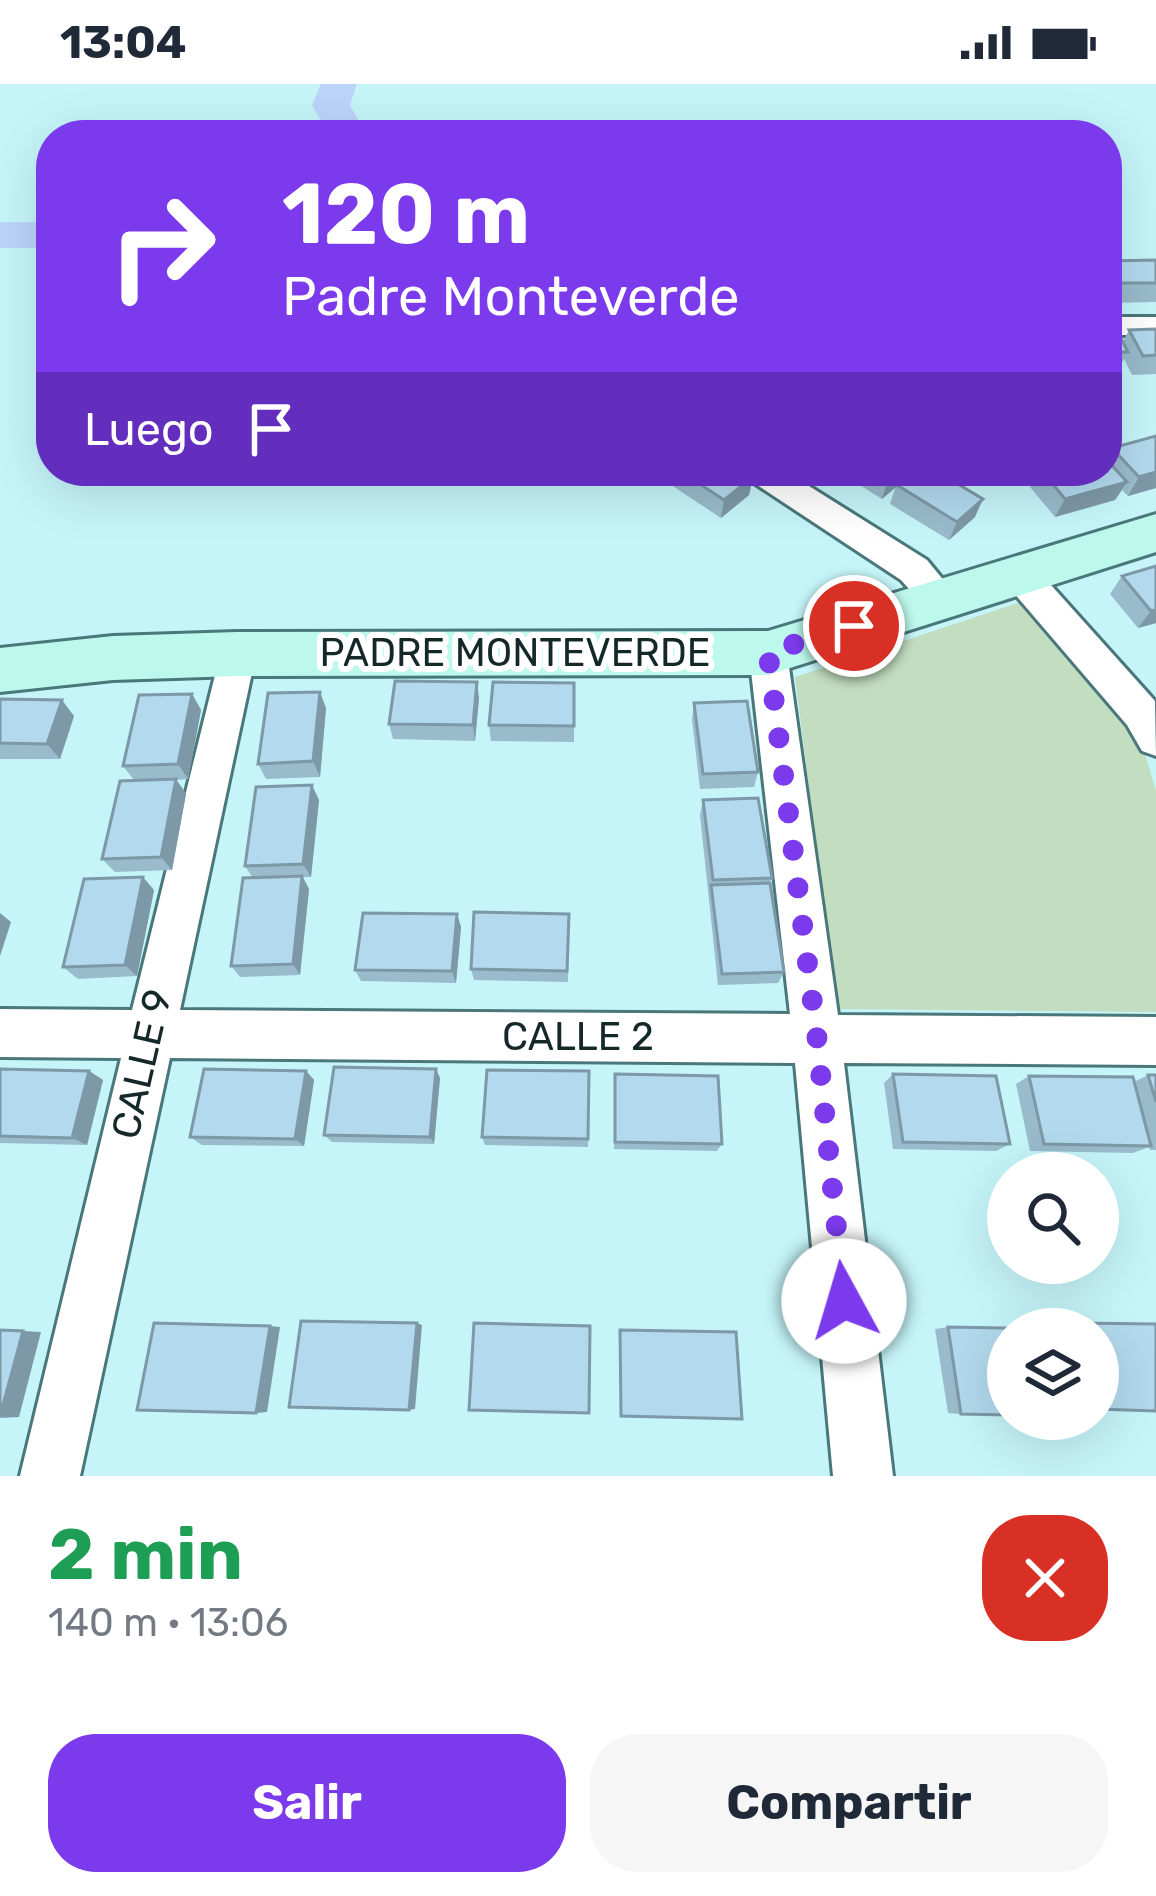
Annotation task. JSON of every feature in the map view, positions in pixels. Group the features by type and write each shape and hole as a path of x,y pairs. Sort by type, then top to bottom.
{"street":[{"path":"1122,326 1156,326"},
{"path":"783,486 914,570 940,599"},
{"name":"PADRE MONTEVERDE","path":"0,670 112,658 237,653 768,652 1156,533"},
{"path":"1020,575 1141,713 1156,739"},
{"path":"768,652 817,1038 863,1476"},
{"name":"CALLE 9","path":"50,1476 237,653"},
{"name":"CALLE 2","path":"0,1034 1156,1041"}],"green space":[{"path":"1024,601 1138,731 1156,791 1156,1012 837,1009 795,677"}],"building":[{"path":"1156,260 1156,283 1122,283 1122,261"},
{"path":"1156,329 1156,355 1143,356 1129,330"},
{"path":"1156,436 1156,472 1139,477 1122,459 1122,445"},
{"path":"703,486 742,486 724,500"},
{"path":"899,486 961,486 983,499 957,522"},
{"path":"1054,486 1112,486 1065,499"},
{"path":"1156,566 1156,610 1151,611 1122,576"},
{"path":"395,681 477,682 473,725 389,724"},
{"path":"493,682 574,683 574,726 489,725"},
{"path":"320,692 313,761 258,764 268,693"},
{"path":"192,694 178,764 123,766 139,695"},
{"path":"0,699 62,700 47,744 0,743"},
{"path":"747,701 758,772 703,774 694,703"},
{"path":"176,779 161,857 102,859 120,781"},
{"path":"312,785 303,864 245,866 256,787"},
{"path":"758,798 772,878 713,880 703,800"},
{"path":"302,876 293,964 231,966 243,878"},
{"path":"143,877 125,965 63,967 84,879"},
{"path":"770,883 784,972 722,974 711,885"},
{"path":"474,912 569,914 567,971 471,969"},
{"path":"363,913 457,914 452,971 355,970"},
{"path":"334,1067 436,1069 430,1137 324,1135"},
{"path":"0,1069 89,1071 72,1138 0,1136"},
{"path":"204,1069 306,1071 295,1139 190,1137"},
{"path":"487,1070 589,1071 588,1139 482,1137"},
{"path":"615,1074 718,1076 722,1144 615,1142"},
{"path":"893,1074 996,1076 1010,1144 903,1142"},
{"path":"1148,1075 1156,1075 1156,1102"},
{"path":"1029,1076 1133,1077 1151,1146 1044,1144"},
{"path":"301,1321 417,1323 409,1410 289,1407"},
{"path":"154,1323 270,1326 256,1413 137,1410"},
{"path":"474,1323 590,1326 589,1413 469,1410"},
{"path":"1119,1324 1156,1324 1156,1411 1119,1410"},
{"path":"948,1327 987,1328 987,1415 961,1414"},
{"path":"0,1330 23,1331 0,1416"},
{"path":"620,1330 736,1332 742,1419 621,1416"}],"waterway":[{"path":"339,84 331,105 340,120"},
{"path":"0,235 36,235"}],"route":[{"path":"844,1301 817,1038 768,652 854,626"}]}
